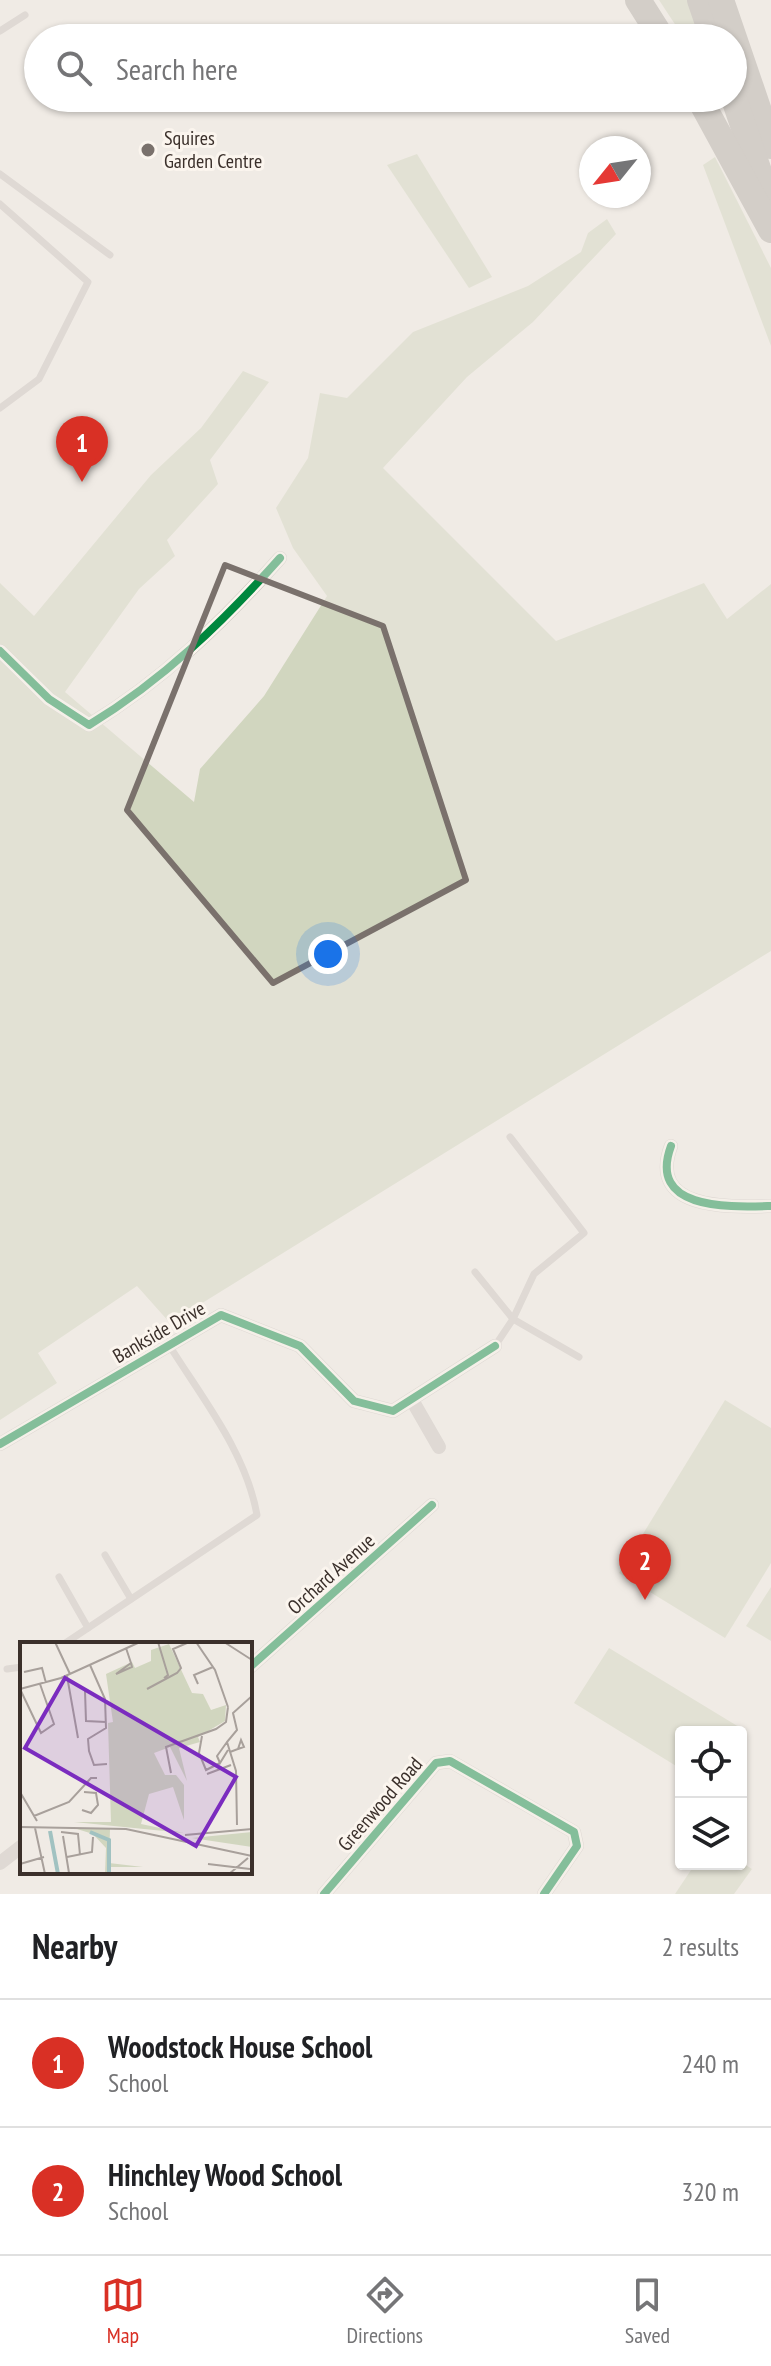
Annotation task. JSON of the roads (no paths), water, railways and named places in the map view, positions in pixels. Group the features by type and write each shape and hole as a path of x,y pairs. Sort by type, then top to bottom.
{"highway":[{"path":"638,0 653,24"},
{"path":"700,0 708,24"},
{"path":"721,0 729,24"},
{"path":"747,76 771,146"},
{"path":"707,112 771,230"},
{"path":"739,112 771,206"}],"street":[{"path":"0,651 49,699 89,725 133,698 222,624 280,558"},
{"path":"671,1146 664,1166 667,1178 680,1193 702,1204 771,1206"},
{"name":"Bankside Drive","path":"0,1444 221,1315 300,1346 354,1401 393,1411 495,1346"},
{"path":"412,1400 439,1447"},
{"name":"Orchard Avenue","path":"252,1665 432,1505"},
{"name":"Greenwood Road","path":"324,1894 436,1763 450,1761 574,1832 577,1846 544,1894"},
{"path":"0,1863 20,1848"}],"lane":[{"path":"0,31 25,15"},
{"path":"0,174 110,255"},
{"path":"0,204 88,282 39,379 0,408"},
{"path":"495,1346 513,1319 534,1274 584,1233 510,1137"},
{"path":"475,1272 513,1319 579,1357"},
{"path":"67,1642 257,1515 254,1495 236,1452 169,1345"},
{"path":"105,1555 131,1599"},
{"path":"59,1577 88,1628"},
{"path":"7,1669 20,1667"}],"place":[{"name":"Squires Garden Centre","path":"148,150"},
{"name":"Woodstock House School","path":"82,482"},
{"name":"Hinchley Wood School","path":"645,1600"}]}
